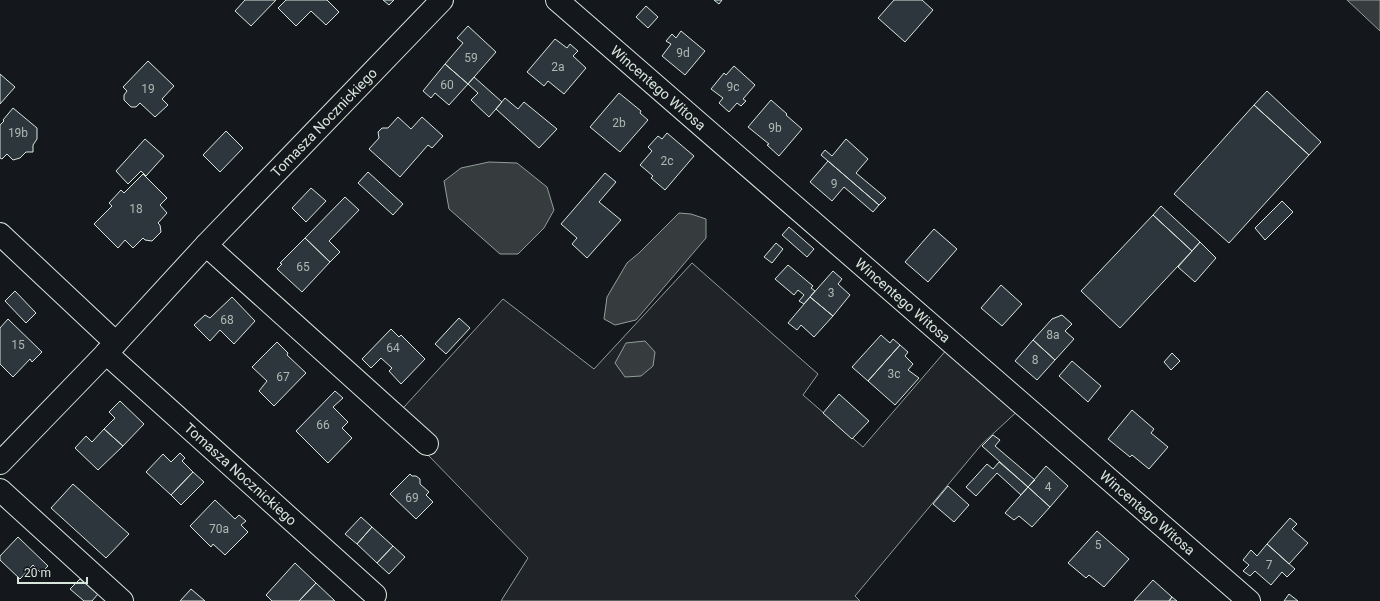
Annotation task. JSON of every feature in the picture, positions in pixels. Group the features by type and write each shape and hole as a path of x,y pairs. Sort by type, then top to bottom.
{"street":[{"name":"Tomasza Nocznickiego","path":"0,463 111,348 206,245 442,0"},
{"name":"Wincentego Witosa","path":"557,0 1249,601"},
{"name":"Tomasza Nocznickiego","path":"0,234 111,348 375,595"},
{"path":"206,245 427,444"},
{"path":"0,490 122,601"}],"shaded area":[{"path":"1347,0 1380,0 1380,31"},
{"path":"489,162 517,163 547,187 554,210 544,228 518,254 500,254 449,209 444,181 461,168"},
{"path":"679,213 691,214 706,219 706,238 636,320 615,325 604,319 607,297 627,263"},
{"path":"692,263 818,374 803,395 863,447 948,348 1022,407 982,444 855,596 860,601 501,601 528,558 393,419 503,299 594,369"},
{"path":"645,341 655,352 653,366 641,376 625,377 615,363 626,343"}],"building":[{"path":"245,0 276,0 251,26 235,11"},
{"path":"286,0 327,0 339,12 326,25 311,11 296,26 278,8"},
{"path":"383,0 394,0 389,5"},
{"path":"714,0 722,0 719,4"},
{"path":"894,0 922,0 933,10 905,42 878,18"},
{"path":"646,6 658,17 648,28 636,17"},
{"path":"468,26 496,52 468,84 445,64 463,43 457,38"},
{"path":"681,31 705,51 685,75 662,56 671,44 666,41 672,34 676,38"},
{"path":"555,39 567,48 570,44 578,51 573,56 586,68 564,94 548,81 544,86 527,72"},
{"path":"148,61 174,86 162,99 168,105 155,117 140,103 136,107 131,107 124,100 124,95 127,91 123,87"},
{"path":"445,64 468,84 449,105 435,93 431,98 423,91"},
{"path":"734,66 755,85 743,99 746,101 741,106 737,103 729,112 719,103 723,98 711,89 724,73 726,75"},
{"path":"0,74 15,87 0,104"},
{"path":"474,77 502,102 489,117 471,100 478,93 468,84"},
{"path":"1267,91 1321,142 1309,155 1254,105"},
{"path":"619,93 641,111 640,113 648,120 620,152 590,127"},
{"path":"505,98 518,109 524,102 557,129 539,148 496,109"},
{"path":"771,100 802,129 779,156 767,145 769,144 748,127"},
{"path":"1254,105 1309,155 1229,243 1174,194"},
{"path":"13,108 37,128 37,139 33,145 33,152 26,152 20,158 13,160 7,154 2,159 0,158 0,125"},
{"path":"398,117 411,129 422,117 443,136 432,148 428,145 400,177 369,149 379,138 378,132 382,128 388,128"},
{"path":"226,131 243,148 220,172 203,155"},
{"path":"667,133 694,156 665,190 651,178 653,176 640,165 652,151 648,147 658,136 662,139"},
{"path":"145,139 164,156 146,176 141,171 128,184 116,171"},
{"path":"846,139 868,159 856,173 886,198 879,205 821,155 825,150 832,156"},
{"path":"828,161 879,205 873,212 844,187 832,201 810,182"},
{"path":"368,172 403,204 393,215 358,183"},
{"path":"605,173 616,182 599,202 621,220 587,258 572,244 577,238 561,224"},
{"path":"143,174 167,198 160,205 167,213 158,223 160,225 161,232 152,241 145,240 143,238 133,248 125,240 118,248 94,224 112,206 109,203 121,190 124,193"},
{"path":"311,188 326,201 306,222 292,208"},
{"path":"345,197 359,210 329,241 340,252 330,262 305,238"},
{"path":"1282,201 1293,212 1265,240 1255,228"},
{"path":"1161,206 1200,242 1192,251 1153,215"},
{"path":"1153,215 1192,251 1120,328 1081,291"},
{"path":"789,227 814,249 807,257 782,235"},
{"path":"934,229 957,249 928,282 905,262"},
{"path":"305,238 330,262 302,292 277,269 282,264 280,263"},
{"path":"1200,242 1216,258 1195,282 1178,267"},
{"path":"776,243 783,249 772,263 764,257"},
{"path":"788,265 813,286 811,288 815,291 804,304 799,301 804,295 798,290 794,295 775,279"},
{"path":"833,271 842,279 838,284 850,295 833,316 810,297"},
{"path":"1001,285 1022,304 1002,326 981,308"},
{"path":"15,291 36,313 26,323 5,301"},
{"path":"232,297 255,321 234,344 220,330 210,341 194,325 205,315 210,318"},
{"path":"810,297 833,316 814,337 801,325 797,330 788,323"},
{"path":"1062,315 1072,324 1065,331 1074,339 1055,360 1033,340 1052,319"},
{"path":"459,318 470,328 446,354 435,344"},
{"path":"8,319 42,352 32,362 30,359 13,377 0,364 0,328"},
{"path":"391,329 399,337 401,335 425,359 401,384 389,371 392,368 381,358 371,368 362,359"},
{"path":"881,335 890,343 893,339 900,345 868,381 852,367"},
{"path":"1033,340 1055,360 1037,380 1015,361"},
{"path":"277,342 288,353 287,355 306,373 274,406 259,391 267,381 252,367"},
{"path":"900,345 908,352 905,356 913,364 908,370 919,378 895,405 868,381"},
{"path":"1172,353 1180,361 1171,370 1164,362"},
{"path":"1072,361 1101,386 1088,402 1059,376"},
{"path":"335,391 343,398 333,407 348,422 342,428 352,438 328,463 296,431"},
{"path":"839,394 869,421 852,439 823,413"},
{"path":"120,401 144,424 123,446 104,429 115,418 109,412"},
{"path":"1132,410 1154,429 1151,433 1168,447 1149,469 1132,455 1130,457 1108,439"},
{"path":"104,429 123,446 98,470 75,448 86,436 92,442"},
{"path":"993,435 1000,440 995,446 1035,480 1028,487 982,446"},
{"path":"180,453 185,458 182,461 193,472 171,495 146,472 163,454 171,462"},
{"path":"999,462 1028,487 1021,495 997,473 976,496 966,487 987,464 993,469"},
{"path":"1046,466 1068,486 1050,507 1028,487"},
{"path":"193,472 204,482 181,505 171,495"},
{"path":"410,474 420,479 420,484 429,492 426,495 433,502 416,519 390,494"},
{"path":"73,484 129,534 106,558 51,508"},
{"path":"948,486 969,505 954,522 933,504"},
{"path":"1028,487 1050,507 1032,527 1019,516 1014,520 1005,513"},
{"path":"215,500 235,519 239,515 246,521 241,525 248,532 225,555 213,544 211,547 190,526"},
{"path":"361,517 372,527 357,544 345,534"},
{"path":"1290,518 1297,524 1292,529 1308,543 1289,564 1267,544"},
{"path":"372,527 393,546 377,563 357,544"},
{"path":"1097,531 1129,559 1104,587 1089,575 1086,578 1068,563"},
{"path":"18,537 48,566 41,573 33,565 20,579 0,560 0,556"},
{"path":"1267,544 1295,569 1287,577 1282,572 1271,585 1255,571 1250,576 1243,571 1249,565 1243,560 1251,550 1257,556"},
{"path":"393,546 405,557 389,574 377,563"},
{"path":"295,563 316,583 299,601 272,601 266,595"},
{"path":"80,579 98,594 92,601 84,601 70,589"},
{"path":"1153,580 1172,597 1169,601 1134,601"},
{"path":"316,583 335,601 299,601"},
{"path":"191,589 205,601 180,601"},
{"path":"1289,594 1298,601 1284,601"},
{"path":"1172,597 1177,601 1169,601"}]}
